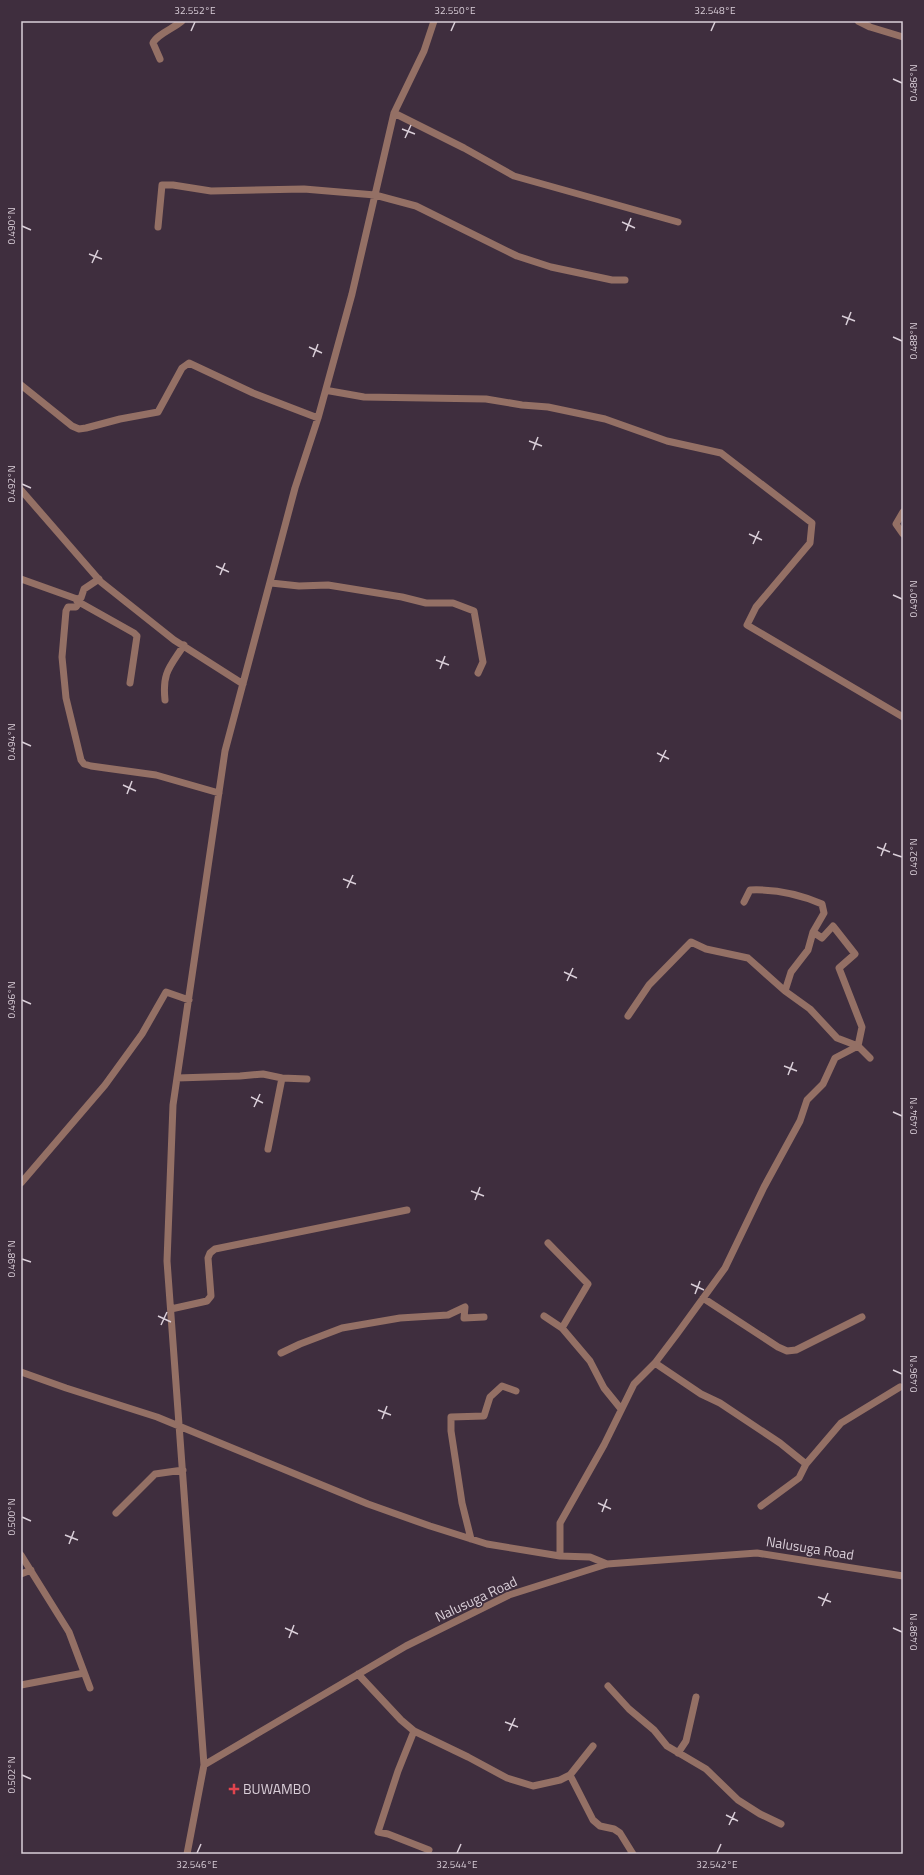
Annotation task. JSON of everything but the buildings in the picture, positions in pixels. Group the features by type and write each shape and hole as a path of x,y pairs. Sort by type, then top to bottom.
{"street":[{"path":"160,59 154,47 154,39 182,21"},
{"path":"188,1854 204,1765 167,1261 173,1105 225,751 296,488 318,418 351,301 394,113 424,51 434,21"},
{"path":"858,21 870,27 903,37"},
{"path":"394,113 464,148 514,176 678,222"},
{"path":"158,227 162,185 173,185 210,191 304,189 375,195 416,206 530,261 558,269 612,280 625,280"},
{"path":"21,385 72,426 86,428 120,419 158,412 182,368 189,363 253,393 318,418"},
{"path":"330,391 364,397 486,399 522,405 548,407 605,419 667,441 721,453 812,523 810,543 756,607 747,625 903,717"},
{"path":"21,490 99,579 136,611 243,684"},
{"path":"903,512 896,524 903,534"},
{"path":"21,579 78,601 134,633 137,636 130,683"},
{"path":"99,579 84,589 76,607 68,607 66,611 62,657 66,698 81,760 84,764 91,766 156,775 219,793"},
{"path":"270,583 299,586 328,585 402,597 426,603 453,603 474,611 483,662 478,673"},
{"path":"165,700 164,685 166,675 184,645"},
{"path":"744,902 750,890 764,889 801,895 822,904 824,913 813,932 808,950 791,972 784,990"},
{"path":"813,932 822,938 833,926 855,954 839,968 862,1027 858,1046"},
{"path":"628,1016 649,985 690,942 706,949 748,958 784,990 810,1010 838,1038 858,1046 870,1058"},
{"path":"21,1183 105,1085 142,1034 166,992 189,1000"},
{"path":"560,1556 560,1523 604,1445 634,1384 655,1363 724,1268 764,1187 800,1121 807,1100 823,1084 835,1058 858,1046"},
{"path":"177,1078 263,1074 282,1078 307,1079"},
{"path":"268,1149 282,1078"},
{"path":"171,1309 207,1301 211,1296 208,1258 210,1253 215,1249 407,1210"},
{"path":"548,1243 588,1284 562,1328"},
{"path":"703,1298 778,1347 787,1351 796,1350 862,1317"},
{"path":"281,1353 342,1328 400,1318 448,1315 466,1307 464,1318 484,1317"},
{"path":"544,1316 562,1328 590,1361 601,1384 621,1409"},
{"path":"655,1363 701,1394 720,1403 780,1443 806,1464"},
{"path":"21,1372 66,1388 126,1406 368,1504 471,1539 487,1544 560,1556 590,1557 607,1564"},
{"path":"471,1539 462,1503 451,1431 451,1417 484,1416 490,1397 502,1386 516,1390"},
{"path":"761,1506 799,1478 806,1464 841,1423 900,1387"},
{"path":"116,1513 155,1474 183,1470"},
{"name":"Nalusuga Road","path":"204,1765 406,1646 509,1595 607,1564 757,1553 903,1576"},
{"path":"21,1556 69,1632 90,1688"},
{"path":"21,1574 31,1570"},
{"path":"21,1685 84,1672"},
{"path":"358,1674 401,1720 414,1731 507,1778 533,1786 560,1780 570,1775 593,1746"},
{"path":"608,1686 629,1709 654,1730 667,1746 706,1769 738,1800 760,1814 781,1824"},
{"path":"678,1753 686,1741 696,1697"},
{"path":"414,1731 398,1771 378,1832 388,1834 429,1850"},
{"path":"570,1775 593,1820 600,1826 614,1829 620,1834 633,1854"}],"place":[{"name":"BUWAMBO","path":"234,1789"}]}
